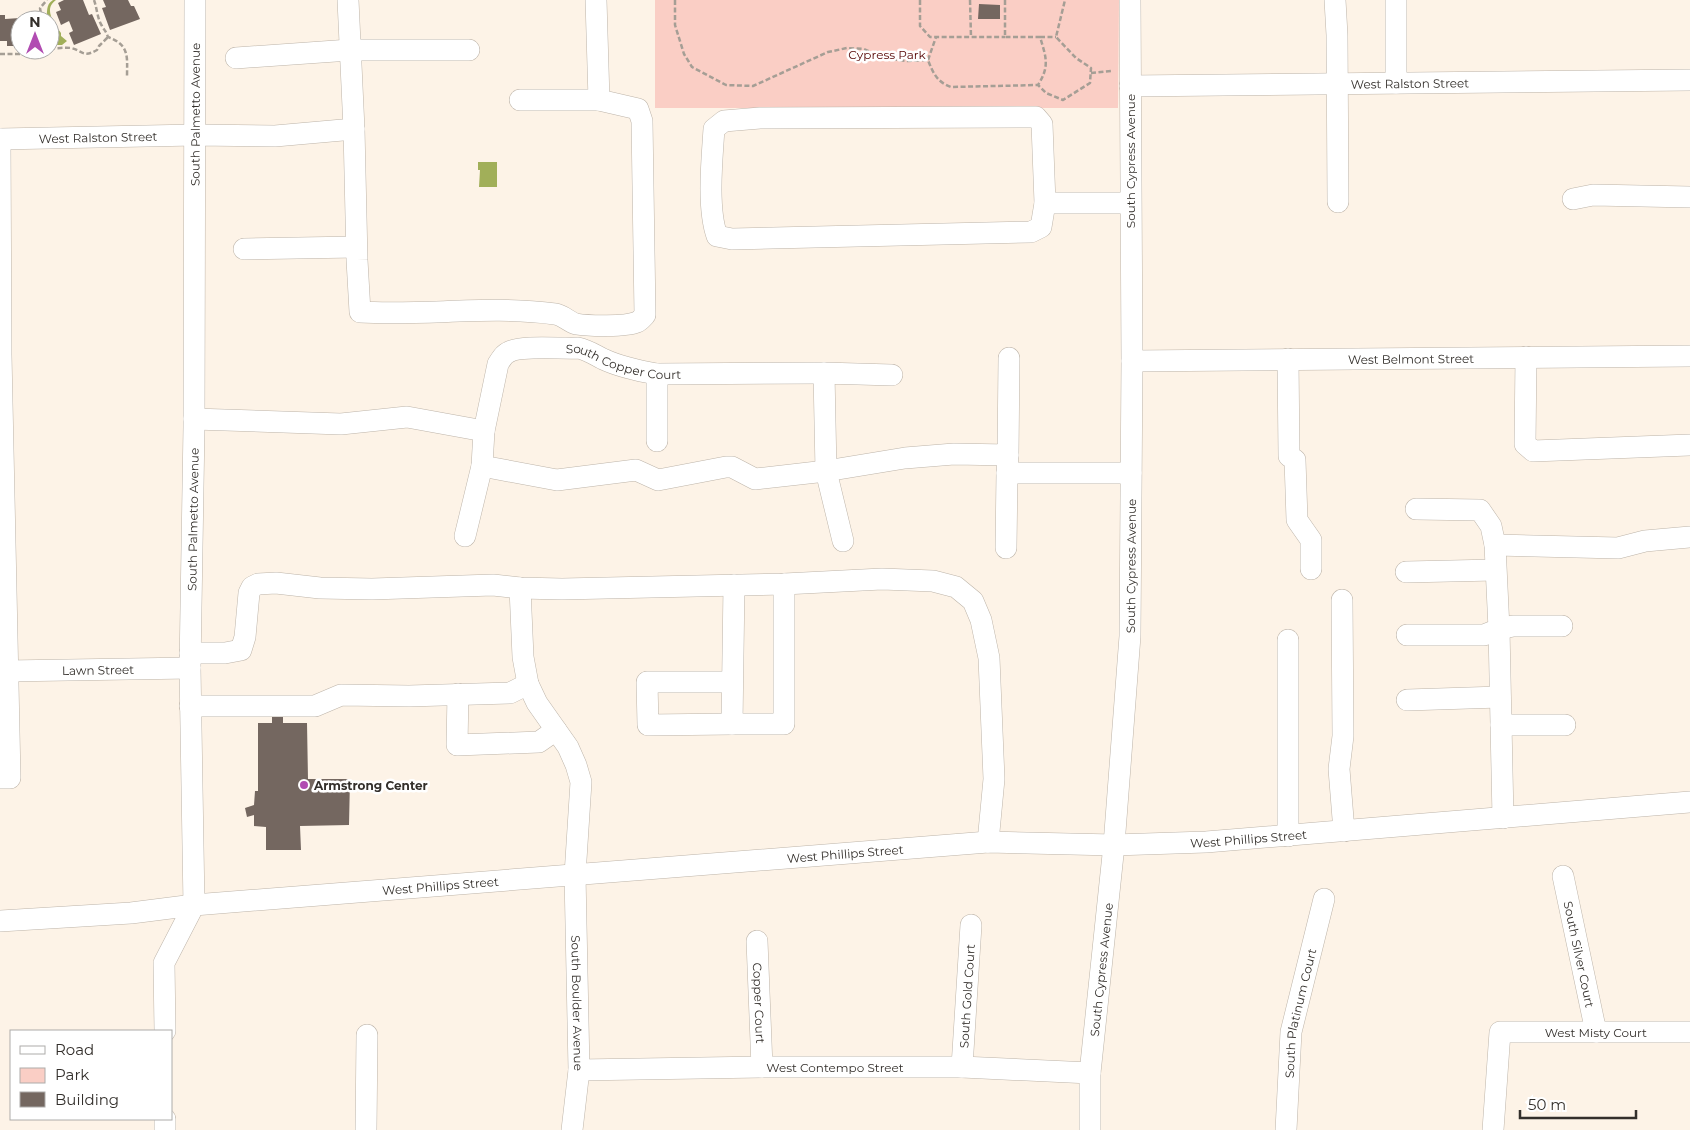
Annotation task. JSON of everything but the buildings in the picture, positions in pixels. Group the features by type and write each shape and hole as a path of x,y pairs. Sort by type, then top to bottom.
{"street":[{"name":"South Palmetto Avenue","path":"165,1030 164,963 194,905 190,660 194,419 195,0"},
{"path":"348,0 360,312 469,310 530,312 558,315 574,323 596,325 639,322 645,315 642,121 638,108 599,100 520,100"},
{"path":"596,0 599,100"},
{"name":"South Cypress Avenue","path":"1090,1130 1090,1073 1114,845 1130,636 1132,361 1130,0"},
{"path":"1335,0 1338,202"},
{"path":"1396,0 1396,83"},
{"path":"236,58 350,50 469,50"},
{"name":"West Ralston Street","path":"1130,86 1690,80"},
{"path":"1036,117 1042,124 1045,203 1041,227 1031,232 732,239 717,236 713,225 712,172 714,128 724,121 760,118 1036,117"},
{"name":"West Ralston Street","path":"0,139 195,135 275,136 354,129"},
{"path":"0,139 3,570 7,671 5,778"},
{"path":"1573,199 1592,195 1690,197"},
{"path":"1045,203 1130,203"},
{"path":"244,249 356,247"},
{"name":"South Copper Court","path":"465,536 482,466 484,431 498,364 502,356 509,351 578,348 604,360 657,374 824,373 892,375"},
{"name":"West Belmont Street","path":"1132,361 1690,356"},
{"path":"1526,357 1525,444 1533,450 1690,445"},
{"path":"1006,548 1009,358"},
{"path":"1288,359 1289,456 1295,460 1296,520 1311,540 1311,569"},
{"path":"824,373 826,471 843,541"},
{"path":"657,374 657,440"},
{"path":"194,419 341,424 407,417 484,431"},
{"path":"482,466 557,480 636,470 658,480 732,467 755,479 826,471 905,458 954,454 1008,464 1131,473"},
{"path":"1416,509 1480,510 1491,526 1495,545 1499,629 1503,818"},
{"path":"1495,545 1618,548 1645,541 1690,537"},
{"path":"1406,572 1496,570"},
{"path":"520,588 562,589 784,584 882,579 933,581 956,587 973,601 981,620 989,658 994,779 988,842"},
{"name":"Lawn Street","path":"7,671 190,660 241,650 245,637 249,593 252,587 258,584 276,582 320,588 355,589 493,585 520,588"},
{"path":"732,682 647,682 648,725 784,724 784,584"},
{"path":"732,724 734,585"},
{"name":"South Boulder Avenue","path":"520,588 523,657 528,684 536,703 568,747 576,765 580,782 575,875 580,1070 572,1130"},
{"path":"1342,600 1343,736 1340,769 1344,831"},
{"path":"1407,635 1484,635 1513,626 1562,626"},
{"path":"1288,640 1288,836"},
{"path":"190,706 315,706 341,696 510,693 528,684"},
{"path":"458,694 457,744 539,742 556,730"},
{"path":"1407,700 1500,696"},
{"path":"1501,724 1564,724"},
{"name":"West Phillips Street","path":"0,922 131,913 194,905 988,842 1114,845 1206,842 1690,802"},
{"name":"South Silver Court","path":"1563,876 1596,1032"},
{"name":"South Platinum Court","path":"1286,1130 1291,1032 1324,899"},
{"name":"South Gold Court","path":"962,1066 971,925"},
{"name":"Copper Court","path":"757,941 762,1067"},
{"name":"West Misty Court","path":"1493,1130 1500,1032 1690,1032"},
{"path":"366,1130 367,1035"},
{"name":"West Contempo Street","path":"580,1070 962,1066 1090,1073"}],"path":[{"path":"40,10 47,0"},
{"path":"94,0 97,13 108,37"},
{"path":"675,0 675,25 684,54 692,67 726,85 753,86 828,52 847,48 864,49 884,58 907,61 928,60"},
{"path":"920,0 920,26 930,37 936,37 971,37 1005,37 1040,37 1056,37 1076,58 1091,68 1090,83 1063,100 1046,93 1038,85 951,87 941,84 933,73 928,60 936,37"},
{"path":"970,0 971,37"},
{"path":"1005,0 1005,37"},
{"path":"1056,37 1065,0"},
{"path":"60,48 72,48 81,54 91,54 108,37"},
{"path":"108,37 122,45 127,54 127,78"},
{"path":"1038,85 1045,73 1046,58 1040,37"},
{"path":"1091,73 1111,71"}],"green space":[{"name":"Cypress Park","path":"655,0 1119,0 1118,108 655,108"}],"shaded area":[{"path":"56,0 50,10 47,10 48,6 50,2"},
{"path":"60,32 61,36 67,41 60,45"},
{"path":"478,162 497,162 497,187 479,187 480,170 478,170"}],"place":[{"name":"Armstrong Center","path":"304,785"}]}
